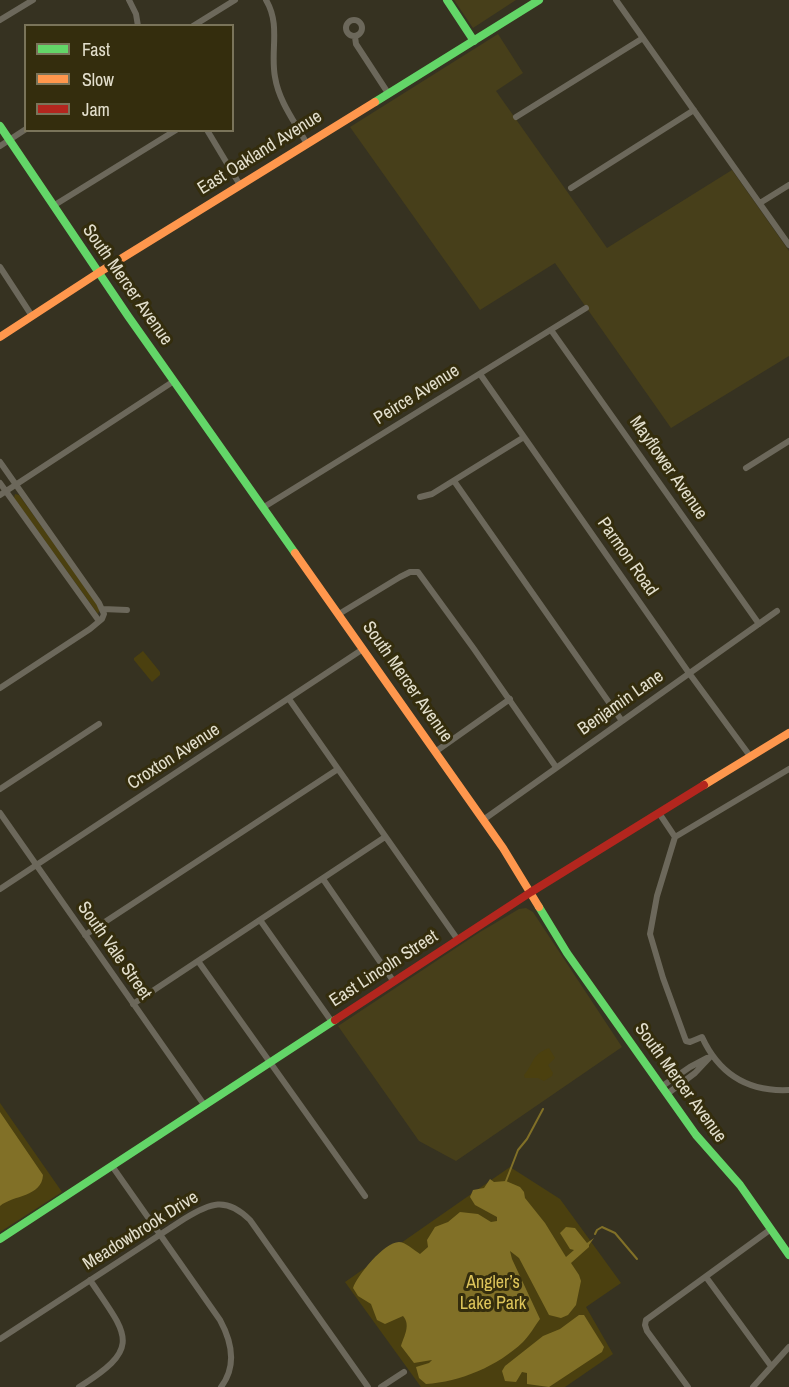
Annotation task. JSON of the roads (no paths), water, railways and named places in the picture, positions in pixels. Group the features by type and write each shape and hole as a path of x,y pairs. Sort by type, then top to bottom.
{"main road":[{"path":"447,0 474,41"},
{"name":"East Oakland Avenue","path":"0,337 98,273 539,0"},
{"name":"South Mercer Avenue","path":"0,126 98,273 483,820 531,892 567,953 696,1135 740,1185 789,1255"},
{"name":"East Lincoln Street","path":"0,1239 531,892 789,733"}],"street":[{"path":"0,20 33,0"},
{"path":"129,0 136,14 138,24"},
{"path":"197,24 235,0"},
{"path":"266,0 272,12 275,27 273,60 280,98 307,144"},
{"path":"616,0 789,245"},
{"path":"355,37 356,44 388,93"},
{"path":"516,117 643,38"},
{"path":"571,188 694,110"},
{"path":"0,146 24,130"},
{"path":"54,206 173,132"},
{"path":"208,132 240,185"},
{"path":"760,203 789,185"},
{"path":"0,267 32,316"},
{"name":"Peirce Avenue","path":"264,507 586,308"},
{"name":"Mayflower Avenue","path":"551,330 759,624"},
{"name":"Parmon Road","path":"480,374 689,673 750,756"},
{"path":"3,493 174,381"},
{"path":"420,496 432,494 524,437"},
{"path":"746,468 789,441"},
{"path":"0,462 103,609 104,617 0,688"},
{"path":"454,481 622,721"},
{"path":"0,483 3,493 99,621"},
{"path":"339,614 400,577 414,572 424,578 556,767"},
{"path":"103,609 128,610"},
{"name":"Benjamin Lane","path":"483,820 777,611"},
{"name":"Croxton Avenue","path":"0,889 363,649"},
{"path":"289,699 458,940"},
{"path":"435,752 510,699"},
{"path":"0,789 99,724"},
{"path":"85,935 338,769"},
{"path":"789,769 675,837 657,896 650,934 684,1038 690,1042 702,1037 712,1055 728,1074 740,1080 766,1089 789,1090"},
{"name":"South Vale Street","path":"0,813 205,1106"},
{"path":"659,813 675,837"},
{"path":"133,1004 385,837"},
{"path":"323,879 394,982"},
{"path":"260,920 332,1022"},
{"path":"198,961 364,1196"},
{"path":"664,1090 690,1067 712,1055"},
{"path":"112,1166 228,1334 232,1348 232,1364 221,1387"},
{"name":"Meadowbrook Drive","path":"0,1339 201,1209 212,1204 232,1206 250,1220 368,1387"},
{"path":"688,1387 647,1331 645,1322 771,1229"},
{"path":"706,1277 771,1366"},
{"path":"79,1387 112,1364 118,1357 123,1344 123,1333 118,1322 90,1280"},
{"path":"753,1387 789,1347"},
{"path":"381,1387 404,1372"}],"waterway":[{"path":"506,1181 518,1150 527,1139 543,1109"},
{"path":"595,1234 602,1227 615,1233 637,1259"}],"park label":[{"name":"Angler’s Lake Park","path":"493,1293"}]}
